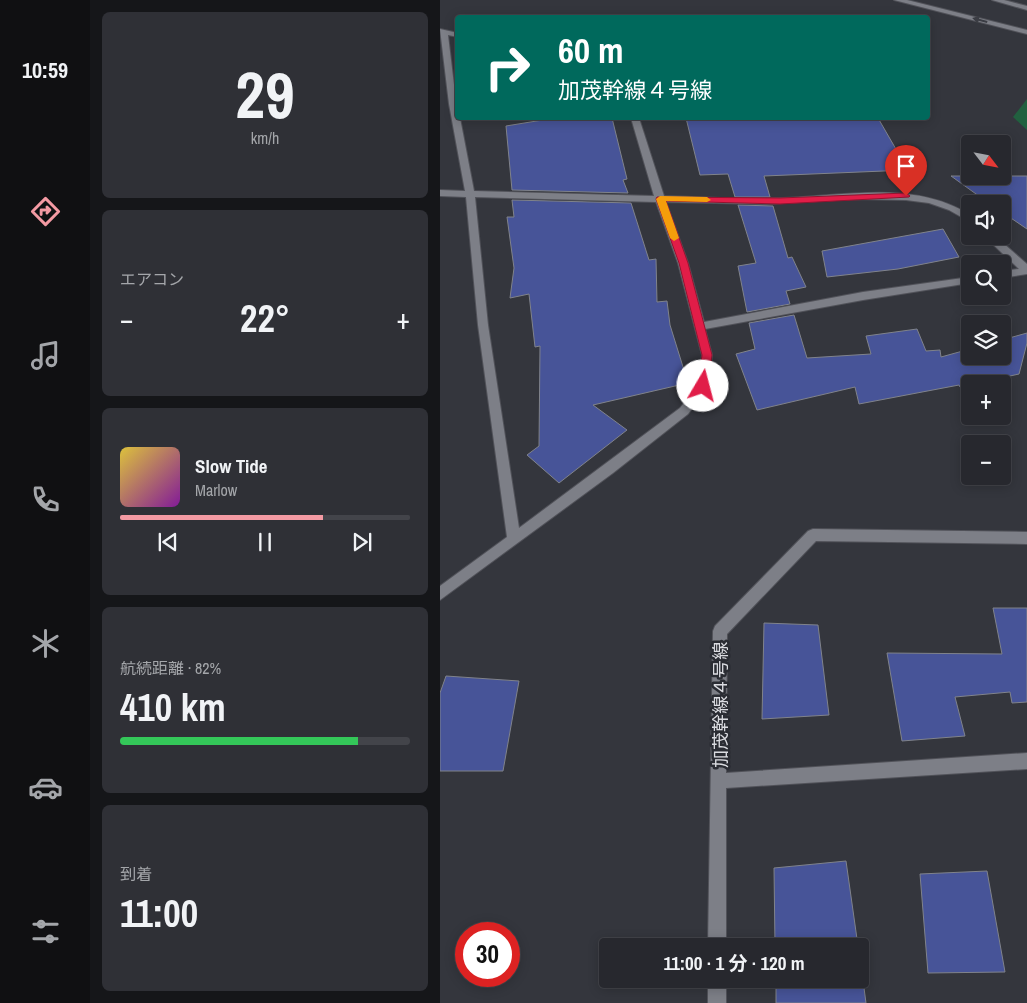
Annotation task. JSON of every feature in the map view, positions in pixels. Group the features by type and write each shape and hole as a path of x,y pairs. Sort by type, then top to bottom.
{"street":[{"path":"898,0 1027,32"},
{"path":"996,0 1027,8"},
{"path":"455,34 442,31 455,114"},
{"path":"456,120 470,193 483,325 514,539"},
{"path":"440,594 684,411 703,386 707,355 700,326 684,263 660,199 636,120"},
{"path":"440,193 780,201 906,196 936,200 961,214"},
{"path":"999,245 1027,270"},
{"path":"1011,273 1027,270"},
{"path":"700,326 863,296 961,281"},
{"name":"加茂幹線４号線","path":"717,938 720,630 813,535 1027,538"},
{"path":"720,781 1027,761"},
{"path":"716,1003 717,988"}],"green space":[{"path":"1027,99 1027,130 1013,117"}],"building":[{"path":"543,120 612,120 627,179 623,180 628,193 512,190 506,126"},
{"path":"686,120 879,120 908,170 764,176 770,197 735,197 728,174 700,175"},
{"path":"951,176 961,176 961,183"},
{"path":"1011,176 1027,176 1027,229 1011,218 1011,195 977,195 964,185 1011,185"},
{"path":"512,200 631,203 649,260 656,259 657,302 667,301 670,325 688,383 593,405 627,430 559,483 527,455 539,446 540,346 535,347 529,294 510,298 514,268 507,217 514,217"},
{"path":"738,205 773,206 788,258 792,257 806,287 786,291 790,304 747,312 738,266 756,263"},
{"path":"943,229 959,257 898,269 827,277 822,251"},
{"path":"794,315 807,358 871,354 866,336 917,329 926,351 940,350 941,357 961,351 961,365 1011,365 1011,337 1027,333 1027,343 1019,374 1011,376 961,375 961,387 959,385 859,404 855,387 757,410 736,354 755,349 749,323"},
{"path":"993,608 1027,608 1027,702 1012,703 1010,692 955,697 965,736 902,741 887,653 1002,654"},
{"path":"764,623 818,625 829,715 762,719"},
{"path":"446,676 519,681 503,771 440,771 440,693"},
{"path":"846,861 857,938 775,938 774,868"},
{"path":"987,871 1005,972 928,973 920,874"},
{"path":"776,988 864,988 866,1003 776,1003"}],"slow traffic":[{"path":"674,238 660,199 707,200"}],"route":[{"path":"703,386 707,355 684,263 660,199 780,201 906,196"}]}
